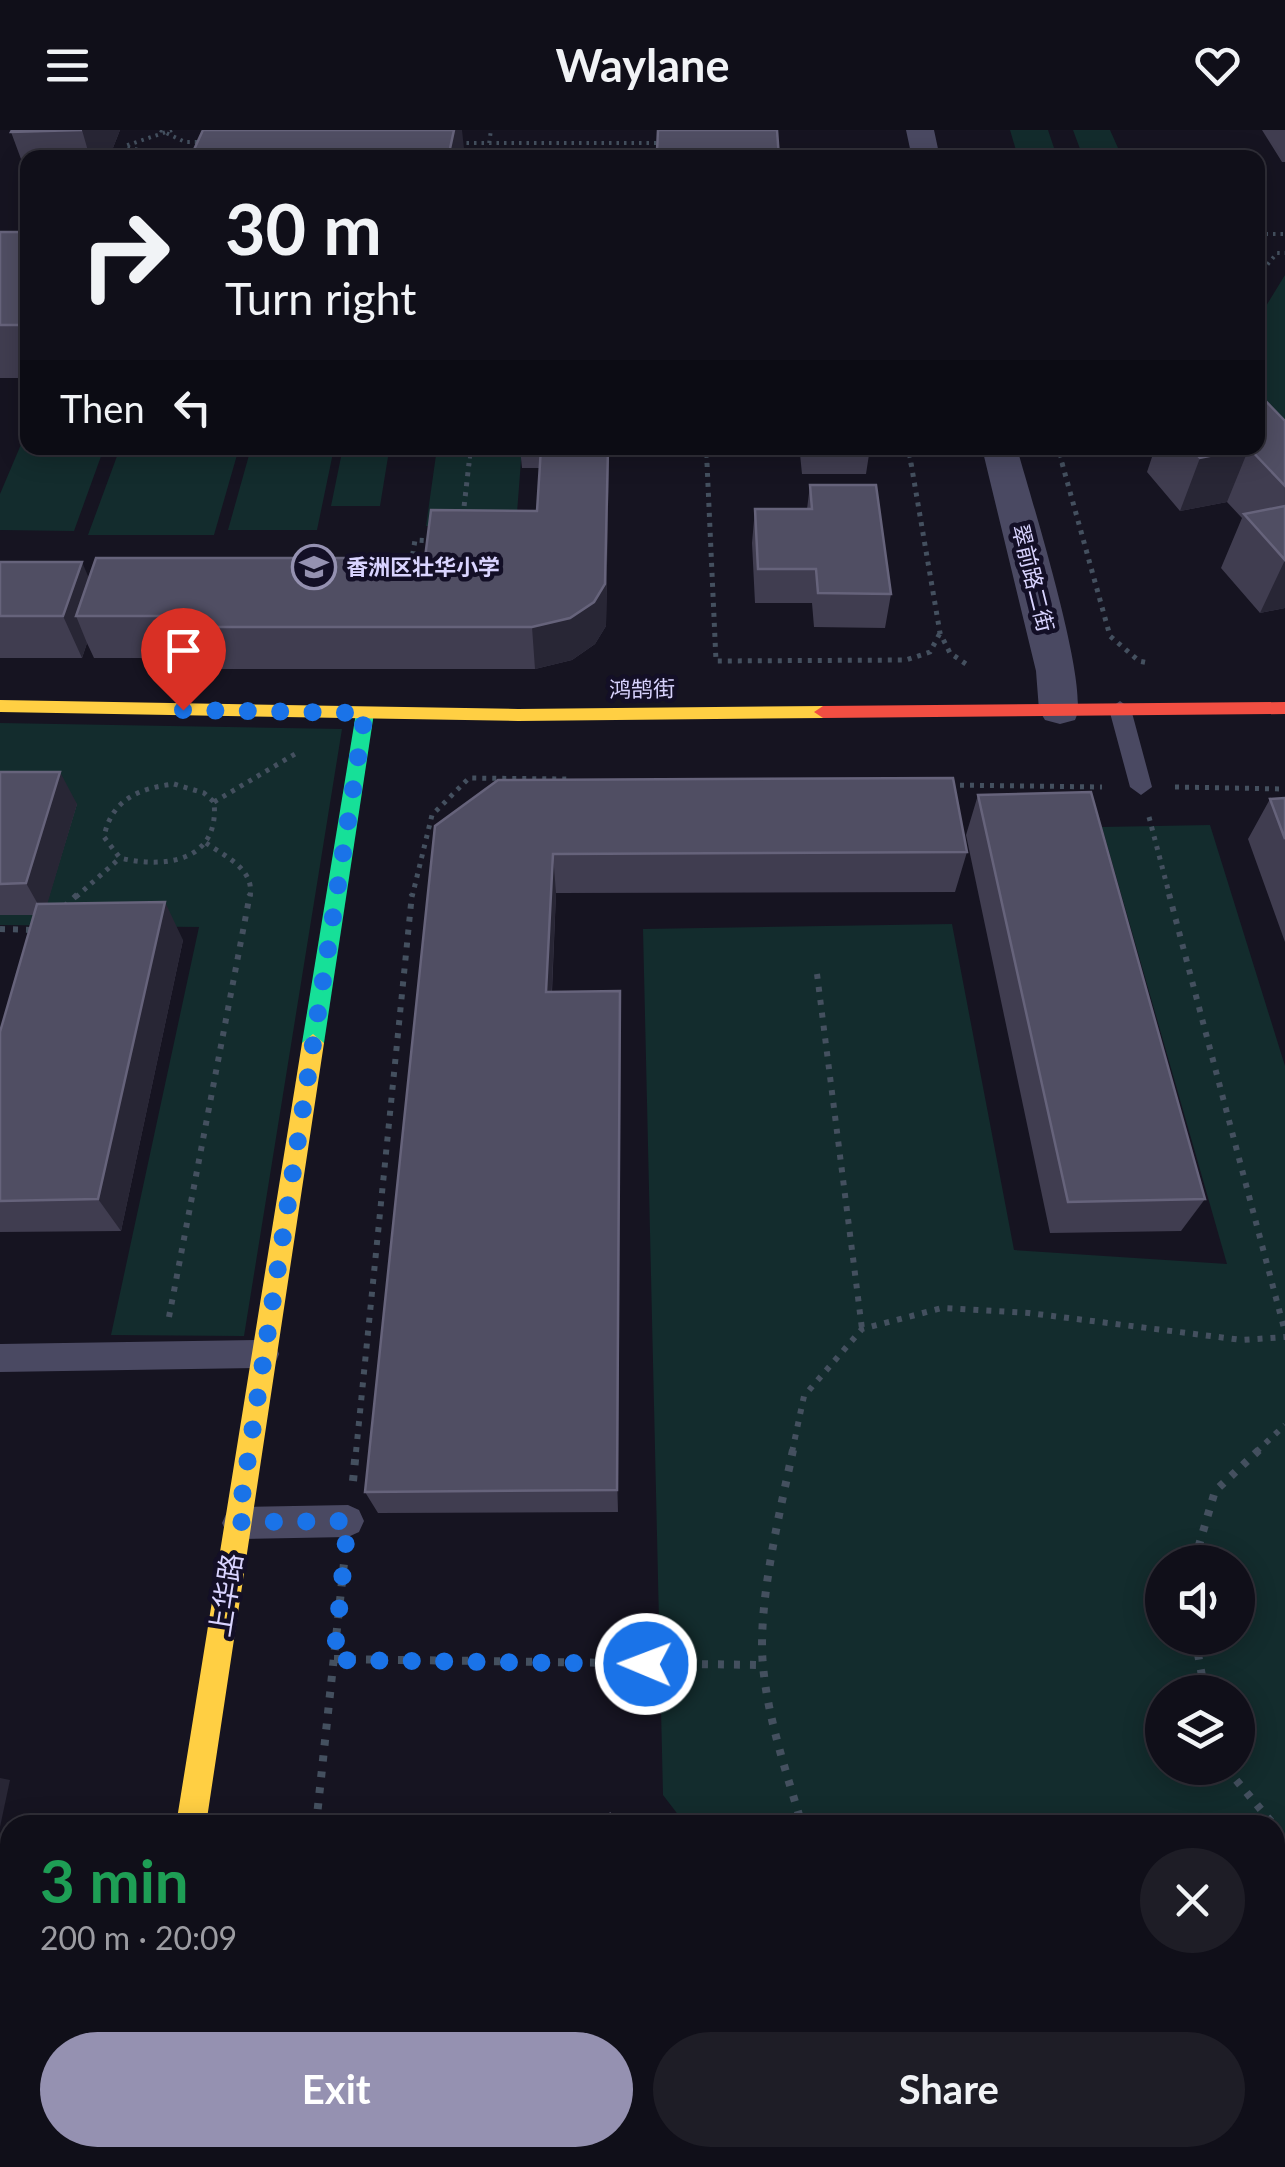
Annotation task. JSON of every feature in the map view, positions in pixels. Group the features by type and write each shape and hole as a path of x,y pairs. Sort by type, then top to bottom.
{"street":[{"name":"翠前路二街","path":"1001,455 1056,670 1060,710"},
{"name":"鸿鹄街","path":"0,706 365,713 1285,708"},
{"name":"上华路","path":"192,1815 365,713"}],"lane":[{"path":"1120,710 1141,787"},
{"path":"0,1358 264,1354"},
{"path":"238,1522 348,1521"}],"path":[{"path":"139,150 125,146 172,130"},
{"path":"488,150 491,130"},
{"path":"162,131 185,142 221,142"},
{"path":"450,143 679,143"},
{"path":"1265,268 1277,253 1285,253"},
{"path":"462,522 470,455"},
{"path":"706,455 716,660 906,660 930,652 940,633"},
{"path":"909,455 940,633 950,653 971,668 1004,676 1056,670"},
{"path":"1060,455 1110,636 1139,661 1154,664"},
{"path":"409,579 415,540 444,541"},
{"path":"317,1815 412,889 432,815 469,778 586,780"},
{"path":"942,784 1285,788"},
{"path":"156,785 191,786 214,802 215,829 193,854 155,866 120,858 109,849 104,837 105,823 123,799 156,785"},
{"path":"799,1815 782,1758 763,1665 765,1615 804,1396 862,1329 942,1308 1048,1315 1242,1340 1285,1334 1141,787"},
{"path":"162,1356 252,886 246,871 206,843"},
{"path":"51,918 120,858"},
{"path":"0,930 37,930 32,949"},
{"path":"817,974 862,1329"},
{"path":"1199,1545 1215,1491 1285,1424"},
{"path":"334,1660 763,1665"},
{"path":"1240,1785 1265,1815"}],"green space":[{"path":"1010,130 1048,130 1055,150 1016,150"},
{"path":"1073,130 1110,130 1119,150 1080,150"},
{"path":"1285,275 1285,459 1265,437 1265,308"},
{"path":"20,447 20,455 101,455 74,531 0,530 0,494"},
{"path":"117,455 237,455 214,535 88,535"},
{"path":"249,455 333,455 317,530 228,530"},
{"path":"436,455 521,455 516,526 426,526"},
{"path":"341,457 388,457 380,506 331,506"},
{"path":"0,723 342,729 244,1336 111,1335 199,927 0,925"},
{"path":"1210,825 1285,1066 1285,1815 678,1815 663,1795 643,929 952,924 1014,1250 1227,1264 1102,827"}],"building":[{"path":"12,130 82,130 11,132"},
{"path":"203,130 454,130 450,150 194,150"},
{"path":"658,130 777,130 778,150 657,150"},
{"path":"0,232 20,232 20,325 0,325"},
{"path":"1265,400 1285,421 1285,486 1256,455 1265,455"},
{"path":"541,455 608,455 605,584 594,602 570,618 532,627 201,627 204,616 76,616 96,558 425,558 431,510 537,511"},
{"path":"810,485 876,485 891,594 818,593 816,569 758,569 755,509 812,509"},
{"path":"1285,506 1285,560 1244,514"},
{"path":"0,562 82,562 63,616 0,616"},
{"path":"0,772 60,772 26,883 0,884"},
{"path":"953,778 967,852 553,854 546,992 620,991 617,1490 365,1492 435,826 498,780"},
{"path":"1091,792 1205,1199 1068,1202 978,795"},
{"path":"1285,798 1285,839 1270,799"},
{"path":"165,902 98,1199 0,1201 0,1032 37,904"}],"traffic: fast":[{"path":"313,1043 365,713"}],"traffic: slow":[{"path":"0,706 518,715 823,712"},
{"path":"193,1815 313,1043"}],"traffic: jam":[{"path":"823,712 1285,708"}],"place":[{"name":"香洲区壮华小学","path":"314,567"}],"route":[{"path":"183,710 365,713 238,1522 348,1521 334,1660 646,1664"}]}
